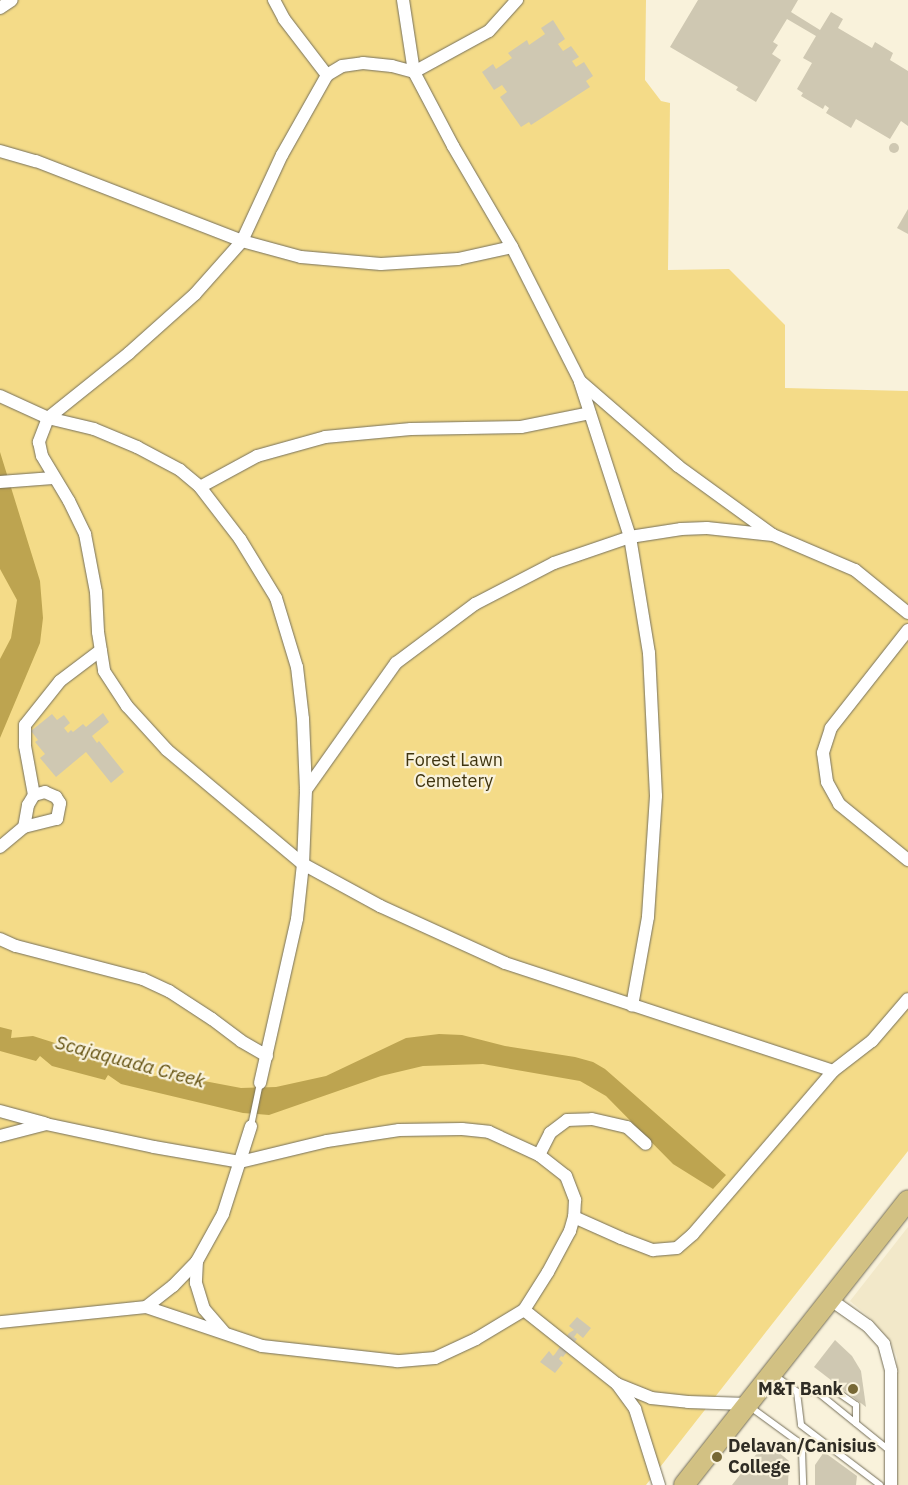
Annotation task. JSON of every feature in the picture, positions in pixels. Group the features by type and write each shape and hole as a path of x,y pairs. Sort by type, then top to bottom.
{"main road":[{"path":"684,1485 908,1200"}],"street":[{"path":"0,8 12,0"},
{"path":"274,0 284,19 327,76"},
{"path":"403,0 414,72 453,146 512,247 580,381 630,537 649,653 656,796 648,917 632,1006"},
{"path":"517,0 489,31 414,72 392,66 363,63 342,66 327,76 282,155 242,241 195,294 129,353 48,418 39,442 42,456 53,478 69,501 85,534 96,592 104,671 127,706 167,750 303,864 380,906 505,963 833,1071"},
{"path":"0,151 36,161 242,241 301,258 381,264 458,259 512,247"},
{"path":"580,381 678,466 773,535 855,570 908,613"},
{"path":"0,396 48,418 94,429 137,447 180,470 200,487 240,539 276,598 297,667 303,719 306,790 303,864 297,919 260,1083"},
{"path":"200,487 257,456 325,437 411,429 521,427 590,413"},
{"path":"0,482 53,478"},
{"path":"306,790 396,663 475,604 554,563 630,537 698,528 773,535"},
{"path":"908,630 831,728 823,753 827,782 839,804 908,860"},
{"path":"24,827 28,805 34,795 25,746 25,725 60,681 101,650"},
{"path":"0,847 24,827 53,821 58,816 60,803 56,796 45,792 34,795"},
{"path":"0,940 16,946 142,979 168,991 212,1018 241,1041 267,1056"},
{"path":"574,1217 653,1250 677,1248 705,1220 833,1071 872,1041 908,998"},
{"path":"0,1111 46,1124 154,1148 240,1162 345,1138 398,1130 462,1129 489,1132 539,1155 566,1176 575,1200 574,1217 570,1231 548,1272 524,1310 476,1339 435,1358 397,1361 262,1346 146,1307 0,1322"},
{"path":"539,1155 550,1133 567,1120 592,1119 627,1127 646,1144"},
{"path":"0,1136 46,1124"},
{"path":"146,1307 173,1286 197,1261 223,1214 252,1126"},
{"path":"197,1261 196,1283 204,1309 226,1334"},
{"path":"831,1300 868,1326 884,1344 891,1371 891,1485"},
{"path":"524,1310 617,1384 635,1409 659,1485"},
{"path":"617,1384 651,1398 688,1402 746,1404"}],"lane":[{"path":"252,1126 260,1083"},
{"path":"773,1374 797,1392 833,1389 856,1406 856,1423"},
{"path":"816,1391 891,1452"},
{"path":"797,1392 801,1425 880,1485"},
{"path":"746,1404 797,1441 802,1451 803,1485"}],"shaded area":[{"path":"0,452 40,581 43,618 40,643 0,738 0,659 11,638 17,600 0,569"},
{"path":"0,1027 12,1030 11,1038 33,1036 74,1049 76,1057 93,1054 147,1069 149,1077 167,1074 241,1088 276,1087 326,1076 406,1038 439,1034 462,1035 505,1046 575,1057 593,1062 605,1069 726,1175 713,1189 673,1164 606,1096 580,1081 483,1064 423,1066 381,1076 269,1115 243,1113 121,1084 108,1075 105,1080 52,1066 40,1056 36,1061 0,1051"},
{"path":"908,1227 908,1485 897,1485 897,1357 890,1341 870,1318 850,1301"}],"green space":[{"name":"Forest Lawn Cemetery","path":"0,0 646,0 645,80 661,101 670,103 668,270 729,269 785,325 785,388 908,391 908,1151 646,1485 0,1485"}],"building":[{"path":"698,0 798,0 791,12 820,30 831,12 843,19 838,28 872,48 875,42 893,53 890,60 908,71 908,126 901,121 890,139 856,119 851,128 826,113 829,108 825,105 823,109 801,96 803,93 797,89 812,63 803,58 816,36 787,19 773,42 778,45 772,54 781,60 756,102 736,90 738,87 670,47"},
{"path":"553,20 565,39 558,44 563,51 571,46 579,57 572,61 576,67 584,62 593,76 586,81 590,87 531,125 529,122 521,127 500,97 507,92 502,85 494,90 482,72 493,64 496,69 512,58 508,53 527,40 529,45 545,34 541,28"},
{"path":"892,143 896,143 899,148 898,152 892,153 889,150 889,146"},
{"path":"908,209 908,234 897,228"},
{"path":"103,713 109,722 92,736 97,743 99,741 124,772 111,783 86,752 56,777 40,758 45,754 35,742 38,740 31,731 52,714 57,720 64,715 70,723 64,728 68,733 71,730 73,732 83,724 86,727"},
{"path":"577,1317 591,1328 583,1338 577,1333 574,1337 577,1339 563,1357 561,1356 559,1359 563,1363 555,1373 540,1362 549,1351 553,1356 555,1354 569,1333 574,1330 569,1326"},
{"name":"M&T Bank","path":"835,1340 852,1356 861,1371 866,1407 814,1367"},
{"path":"766,1442 789,1461 788,1485 732,1485"},
{"path":"824,1452 857,1476 856,1485 815,1485 815,1465"}],"place":[{"name":"M&T Bank","path":"853,1389"},
{"name":"Delavan/Canisius College","path":"717,1457"}],"water label":[{"name":"Scajaquada Creek","path":"130,1062"}]}
